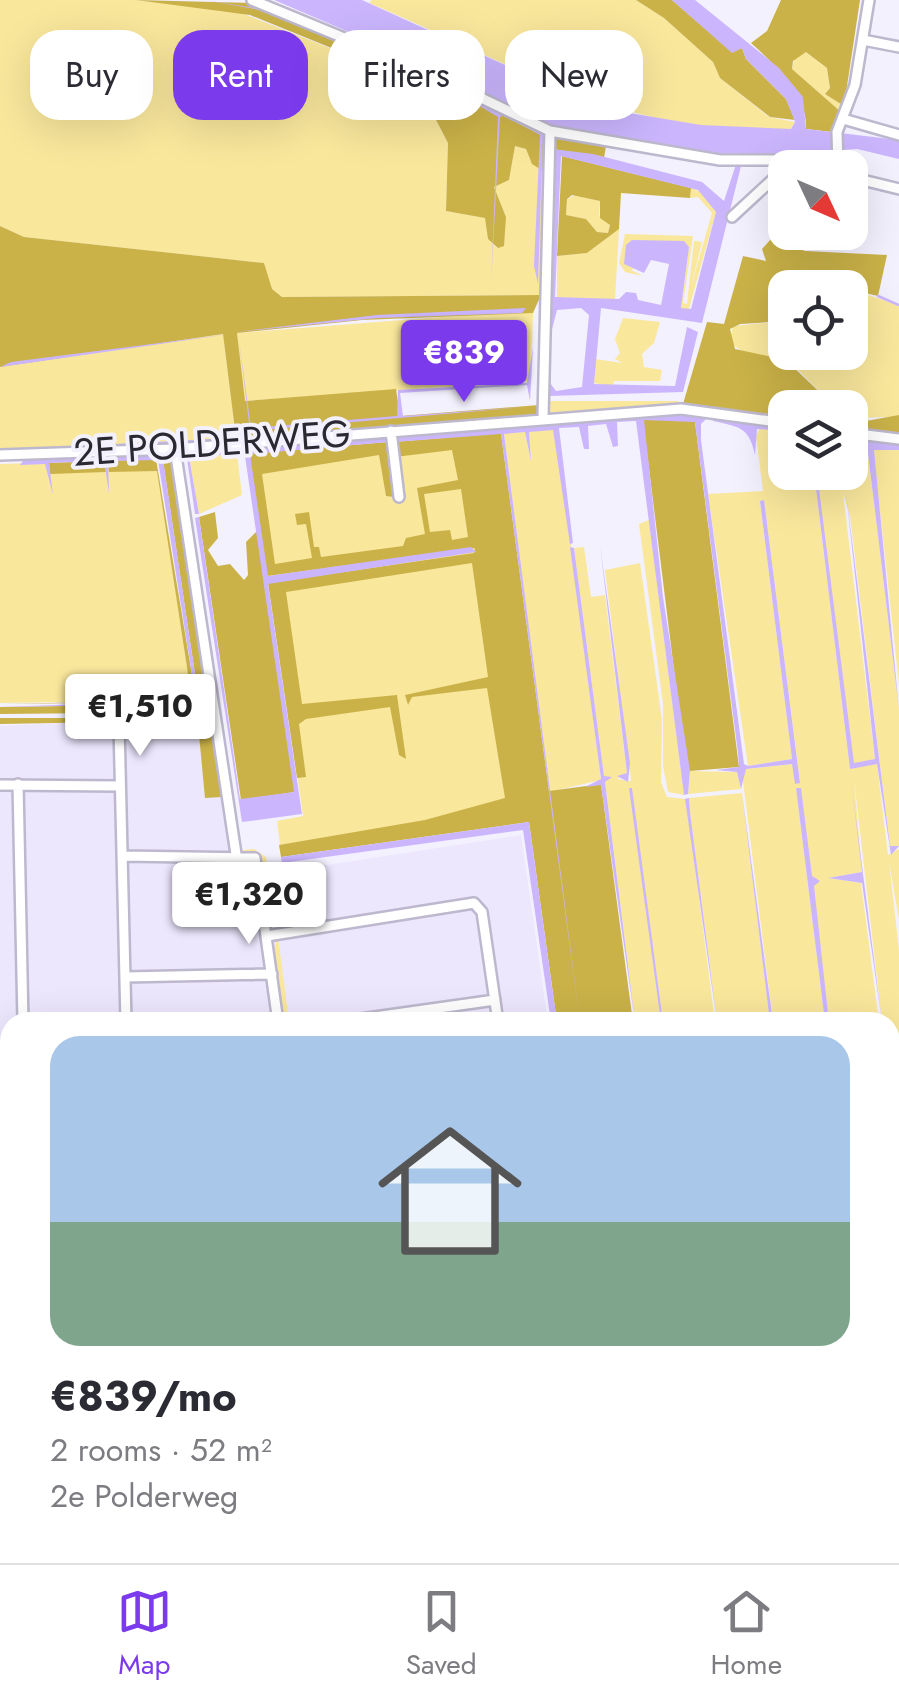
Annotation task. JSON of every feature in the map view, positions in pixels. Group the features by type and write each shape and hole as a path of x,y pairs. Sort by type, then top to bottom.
{"street":[{"path":"252,0 464,88 550,131 768,164"},
{"path":"837,150 837,132 855,85 869,0"},
{"path":"863,40 899,47"},
{"path":"842,119 899,136"},
{"path":"543,417 550,131"},
{"path":"868,182 899,189"},
{"path":"732,217 768,184"},
{"name":"2E POLDERWEG","path":"0,455 175,449 681,409 768,421"},
{"path":"391,431 399,496"},
{"path":"868,435 899,439"},
{"path":"175,449 236,854"},
{"path":"119,726 126,1012"},
{"path":"18,784 23,1012"},
{"path":"0,785 118,786"},
{"path":"122,856 236,854 254,858 259,865 277,1012"},
{"path":"267,936 474,903 482,912 496,1012"},
{"path":"125,977 272,974"},
{"path":"409,1012 494,1000"}],"shaded area":[{"path":"0,0 136,0 239,12 284,30 173,30 173,120 308,120 308,39 328,47 328,120 436,120 448,143 446,211 486,218 488,239 497,248 506,217 494,187 509,180 515,146 526,149 531,161 543,171 541,295 282,297 272,289 263,263 24,237 0,226"},
{"path":"136,0 253,3 328,35 328,47 308,39 308,30 287,30 250,15"},
{"path":"274,0 362,0 428,30 344,30"},
{"path":"636,0 664,18 713,62 720,78 769,117 795,122 791,129 732,129 643,114 643,30 505,30 505,64 485,55 485,30 429,30 369,3"},
{"path":"636,0 672,0 732,52 742,48 746,59 786,99 795,120 770,117 720,78 713,62 664,18"},
{"path":"672,0 695,0 779,68 803,97 806,129 899,140 899,159 857,149 768,150 768,156 743,158 702,323 601,308 594,384 675,386 687,327 698,332 683,392 549,396 548,380 556,391 582,387 589,315 581,308 557,310 549,341 552,149 593,154 702,182 724,201 738,158 553,126 541,120 643,120 643,115 701,125 791,129 795,122 786,99 746,59 742,48 732,53","holes":["561,156 698,190 716,212 691,309 681,308 689,247 684,241 632,240 626,245 624,264 644,273 651,260 669,264 661,305 638,300 636,293 626,292 619,299 555,297"]},
{"path":"781,0 860,0 844,106 825,94 830,88 827,68 806,52 793,61 792,69 841,112 832,132 806,129 796,93 751,43 767,31"},
{"path":"806,52 827,68 830,88 825,94 844,106 841,112 792,69 795,57"},
{"path":"485,56 505,65 505,102 485,93"},
{"path":"485,106 543,136 543,171 532,164 526,149 515,146 509,180 494,187 506,217 504,246 498,248 488,239 485,218 446,211 448,143 436,120 485,120"},
{"path":"485,106 504,115 500,117 491,284 498,117"},
{"path":"515,121 543,134 538,284 534,266 540,135"},
{"path":"557,136 606,146 604,158 553,149"},
{"path":"562,156 691,188 690,198 621,193 619,229 587,253 557,256","holes":["572,195 600,201 600,218 610,225 608,233 597,232 586,219 566,215 567,199"]},
{"path":"691,188 701,192 716,212 688,312 681,308 689,247 684,242 631,270 643,276 625,272 619,263 625,234 693,236 683,303 687,304 694,241 702,242 691,286 712,213 698,197 690,198"},
{"path":"575,195 600,201 599,216 610,225 608,233 597,232 586,219 566,215 567,199"},
{"path":"0,226 24,237 264,263 272,289 282,297 541,295 533,313 362,320 237,333 245,401 396,389 400,416 539,405 537,415 236,438 223,334 0,367"},
{"path":"619,229 615,300 557,299 557,256 587,253"},
{"path":"768,242 768,250 887,255 878,296 868,294 868,270 768,270 768,322 740,324 730,329 735,349 768,356 768,370 796,370 817,390 768,390 768,416 683,404 707,322 724,324 743,256 766,261 762,249"},
{"path":"868,295 899,305 899,415 868,418 868,390 818,390 798,370 868,370"},
{"path":"526,308 522,313 378,318 235,332 377,315"},
{"path":"529,310 533,313 531,381 244,401 237,333"},
{"path":"623,318 660,322 654,343 642,354 644,367 662,370 660,381 614,381 613,387 594,383 595,359 622,363 615,359 620,353 615,339"},
{"path":"768,323 768,358 745,353 730,343 733,326"},
{"path":"223,334 236,438 0,450 0,367"},
{"path":"230,334 0,367 11,362"},
{"path":"239,340 251,428 397,416 398,390 527,383 533,347 530,401 527,385 400,393 403,416 524,407 250,431"},
{"path":"548,401 679,401 678,405 546,415"},
{"path":"655,412 703,413 707,418 701,424 701,440 744,764 748,766 792,759 760,501 764,500 800,783 795,784 792,764 746,769 741,789 737,772 716,770 739,767 695,422 644,420 663,597 690,771 688,794 684,795 636,421 617,422 618,446 613,447 606,424 588,426 589,449 584,449 579,427 559,428 573,543 570,544 553,430 529,432 531,461 525,432 504,434 579,1012 501,434 394,442 395,434 588,421"},
{"path":"899,415 899,435 868,431 868,421"},
{"path":"713,417 768,425 768,430 757,429 755,455 746,434 737,427 713,421"},
{"path":"643,420 695,422 739,767 690,771 686,767"},
{"path":"760,428 768,429 768,490 816,490 850,769 859,764 853,763 816,490 868,490 868,453 899,709 899,846 890,847 850,516 843,493 875,759 869,761 877,764 888,855 899,849 899,920 889,862 899,950 899,1012 881,1012 854,780 862,872 829,878 861,883 878,1012 828,1012 800,788 796,788 824,1012 772,1012 742,773 746,769 792,764 800,782 764,500 760,502 792,759 748,766 708,494 763,491 756,436"},
{"path":"553,430 558,444 601,780 549,792 504,433 525,432 531,461 529,432"},
{"path":"501,433 549,791 601,784 632,1012 556,1012 529,822 281,857 279,845 425,820 505,798 487,688 412,697 408,705 405,695 488,677 472,563 286,592 302,704 397,695 406,759 399,755 390,707 306,719 299,724 306,777 297,778 268,583 474,553 475,548 267,576 261,533 295,792 241,800 199,517 215,512 218,538 208,550 218,566 230,564 244,580 248,575 246,542 257,531 245,454 388,442 394,497 386,496 379,455 262,474 275,564 312,558 306,524 297,525 295,514 309,512 314,547 319,547 321,557 403,546 406,538 425,534 417,488 458,480 452,450 395,457 394,442","holes":["461,489 468,537 452,540 450,530 430,532 424,494"]},
{"path":"385,435 388,442 250,454 268,576 471,547 476,552 268,584 302,814 242,822 195,518 199,517 240,799 294,792 244,449"},
{"path":"471,436 519,810 280,845 277,821 303,816 252,454"},
{"path":"868,439 899,443 899,450 874,450 899,709"},
{"path":"230,440 0,451 0,450"},
{"path":"235,448 237,454 189,457 199,514 195,514 186,452"},
{"path":"874,450 899,450 899,684 876,475"},
{"path":"170,452 208,712 0,714 0,707 199,701 162,454"},
{"path":"162,453 199,701 0,707 196,700 158,460 108,461 109,493 104,461 49,463 53,495 45,464 20,465 25,458"},
{"path":"237,454 242,495 199,514 189,457"},
{"path":"156,459 192,700 0,703 0,464"},
{"path":"156,459 196,699 194,702 0,704 192,700 157,471 109,472 107,461"},
{"path":"104,461 106,472 50,474 49,463"},
{"path":"816,490 854,763 875,759 846,492 890,846 899,846 891,855 877,764 850,769"},
{"path":"649,520 684,795 668,792 663,766 663,704 639,524"},
{"path":"600,545 630,763 628,782 617,776 627,773"},
{"path":"570,547 574,548 604,776 612,777 605,782 634,1012 601,785 585,787 601,779"},
{"path":"584,547 591,597 605,595 627,773 617,779 631,781 605,570 640,563 662,720 661,782 667,797 685,799 687,804 714,1012 662,1012 631,788 660,1012 634,1012 605,782 611,777 604,777 574,548"},
{"path":"214,716 235,856 255,876 521,835 547,1012 0,1012 0,726"},
{"path":"191,717 209,717 221,797 205,798 198,724"},
{"path":"0,718 114,718 112,722 0,724"},
{"path":"690,771 737,772 741,789 688,794"},
{"path":"851,780 881,1012 862,883 828,878 862,872"},
{"path":"629,788 632,788 660,1012"},
{"path":"796,788 801,788 812,876 820,881 814,886 828,1012 824,1012"},
{"path":"742,793 769,1012 716,1012 689,798"},
{"path":"742,793 772,1012 769,1012"},
{"path":"689,798 716,1012 716,1012 685,799"},
{"path":"529,822 556,1012 550,1012 523,830 282,863 281,857"},
{"path":"254,849 266,857 276,922 269,912 260,858 242,850"},
{"path":"278,937 288,1012 283,1012 275,980"}],"waterway":[{"path":"878,296 899,305"}]}
